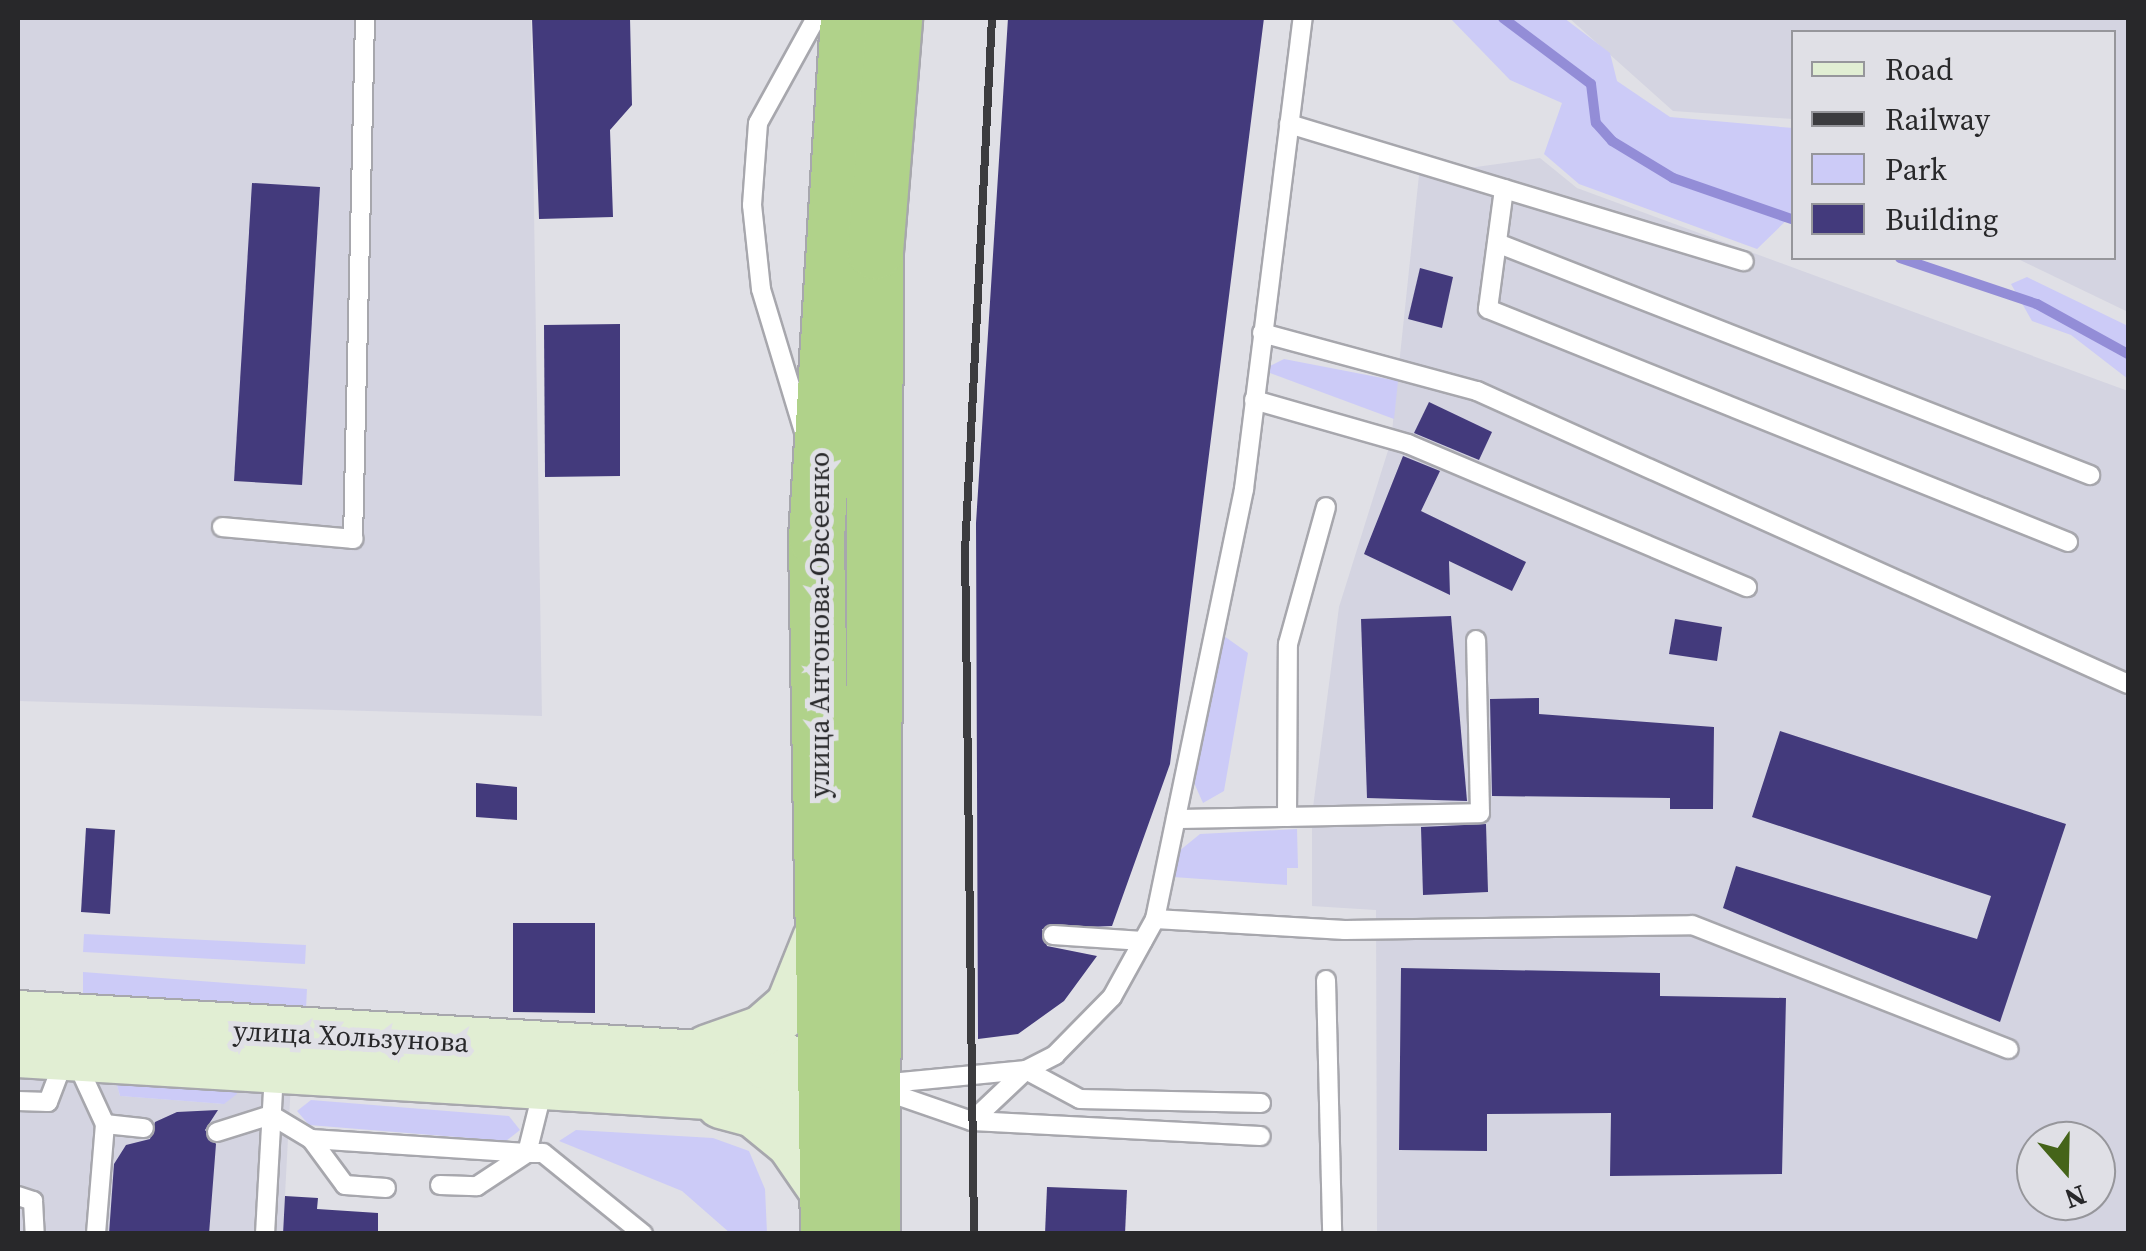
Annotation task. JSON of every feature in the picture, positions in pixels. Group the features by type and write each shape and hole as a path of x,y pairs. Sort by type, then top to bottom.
{"highway":[{"name":"улица Антонова-Овсеенко","path":"848,18 819,468 820,934 838,1083 872,1234"},
{"name":"улица Антонова-Овсеенко","path":"826,1212 838,1083 875,251 894,18"}],"main road":[{"name":"улица Хользунова","path":"18,1052 66,1055 273,1091 545,1084 684,1074 774,1023 801,996 820,934"},
{"name":"улица Хользунова","path":"18,1016 684,1074 838,1083"},
{"name":"улица Хользунова","path":"684,1074 754,1112 792,1143 826,1212"}],"lane":[{"path":"222,526 353,539 366,18"},
{"path":"816,18 758,122 752,205 783,385 819,468"},
{"path":"972,1122 1026,1070 1087,1030 1154,918 1254,400 1302,18"},
{"path":"1289,124 1744,261"},
{"path":"1504,189 1488,309 2068,542"},
{"path":"1496,243 2090,475"},
{"path":"1262,334 1477,390 2128,684"},
{"path":"1254,400 1408,444 1748,587"},
{"path":"1287,817 1288,644 1326,507"},
{"path":"1176,819 1480,813 1476,640"},
{"path":"1154,918 1345,930 1692,925 2009,1049"},
{"path":"1053,935 1143,941"},
{"path":"1326,980 1332,1234"},
{"path":"18,1102 48,1102 66,1055"},
{"path":"66,1055 105,1124 96,1234"},
{"path":"838,1083 1026,1070 1080,1099 1261,1103"},
{"path":"838,1083 972,1122 1261,1136"},
{"path":"440,1185 476,1186 527,1153 545,1084"},
{"path":"216,1132 273,1091"},
{"path":"273,1091 345,1185 386,1188"},
{"path":"265,1234 273,1091"},
{"path":"105,1124 144,1128"},
{"path":"311,1139 544,1153 643,1234"},
{"path":"18,1196 33,1201 35,1234"}],"shaded area":[{"path":"18,18 531,18 542,716 18,701"},
{"path":"1569,18 2128,18 2128,312 2020,260 2116,260 2116,30 1791,30 1791,119 1673,111"},
{"path":"1540,158 1577,188 2128,391 2128,1233 1377,1233 1376,910 1312,906 1312,815 1339,607 1391,441 1419,175"},
{"path":"18,1070 291,1082 283,1233 18,1233","holes":["114,1075 224,1104 120,1096"]}],"green space":[{"path":"1450,18 1564,18 1610,53 1617,81 1670,117 1791,128 1791,216 1757,249 1579,184 1544,154 1562,103 1510,80"},
{"path":"2027,277 2128,326 2128,379 2071,335 2032,321 2011,284"},
{"path":"1284,359 1398,381 1394,419 1262,370"},
{"path":"1224,636 1248,653 1224,791 1203,803 1190,774"},
{"path":"1297,829 1298,868 1287,868 1287,885 1173,877 1173,856 1200,834"},
{"path":"84,934 306,945 305,964 83,952"},
{"path":"83,972 307,989 306,1009 83,994"},
{"path":"114,1075 235,1085 237,1094 224,1104 120,1096"},
{"path":"311,1100 509,1116 520,1130 506,1141 309,1125 297,1111"},
{"path":"576,1130 713,1138 749,1151 765,1189 767,1233 730,1233 682,1191 559,1141"}],"building":[{"path":"532,18 630,18 632,105 610,130 613,217 539,219"},
{"path":"1008,18 1264,18 1170,764 1112,926 1042,929 1047,946 1097,956 1064,1001 1018,1034 978,1039 976,523"},
{"path":"252,183 320,187 302,485 234,481"},
{"path":"1420,268 1453,277 1442,328 1408,319"},
{"path":"620,324 620,476 545,477 544,325"},
{"path":"1429,402 1492,432 1479,460 1414,433"},
{"path":"1403,456 1440,471 1421,511 1526,562 1512,591 1449,561 1450,595 1364,554"},
{"path":"1451,616 1467,801 1367,798 1361,619"},
{"path":"1675,619 1722,627 1717,661 1669,654"},
{"path":"1539,698 1539,714 1714,727 1713,809 1670,809 1670,798 1492,796 1490,699"},
{"path":"1780,731 2066,824 2000,1022 1723,908 1736,866 1977,939 1991,896 1752,817"},
{"path":"476,783 517,787 517,820 476,817"},
{"path":"1486,824 1488,892 1423,895 1421,827"},
{"path":"86,828 115,830 110,914 81,912"},
{"path":"513,923 595,923 595,1013 513,1012"},
{"path":"1401,968 1660,973 1660,996 1786,998 1782,1174 1610,1176 1611,1113 1487,1114 1487,1151 1399,1150"},
{"path":"218,1110 205,1130 216,1144 209,1234 109,1234 114,1164 126,1145 150,1139 155,1122 177,1112"},
{"path":"1047,1187 1127,1190 1125,1234 1045,1234"},
{"path":"285,1196 318,1198 317,1209 378,1213 378,1234 283,1234"}],"waterway":[{"path":"1503,18 1591,84 1596,123 1612,141 1673,178 1791,219"},
{"path":"1906,260 2037,304 2128,354"}],"railway":[{"path":"974,1234 965,551 992,18"}]}
